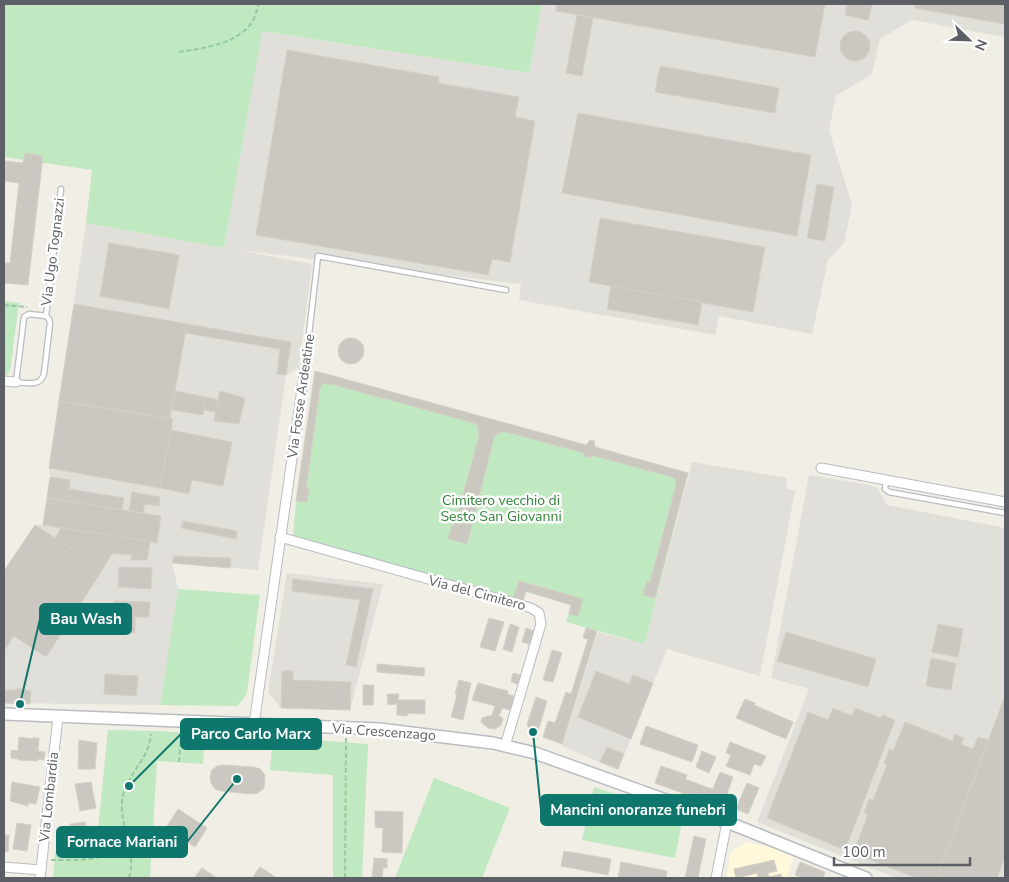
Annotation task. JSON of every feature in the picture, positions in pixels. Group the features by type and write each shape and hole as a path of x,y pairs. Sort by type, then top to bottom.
{"street":[{"name":"Via Fosse Ardeatine","path":"254,724 305,368"},
{"name":"Via Ugo Tognazzi","path":"4,381 16,382"},
{"path":"821,468 1005,502"},
{"name":"Via del Cimitero","path":"280,538 531,608 539,613 541,624 505,746"},
{"name":"Via Crescenzago","path":"4,714 412,732 505,746 552,758 727,822 866,878"},
{"name":"Via Lombardia","path":"41,874 58,716"},
{"path":"716,878 727,822"},
{"path":"4,868 41,874"}],"lane":[{"name":"Via Ugo Tognazzi","path":"46,316 26,315 23,321 16,382 38,383 43,378 50,323 46,316 61,189"},
{"name":"Via Fosse Ardeatine","path":"305,368 318,256 506,290"},
{"path":"886,480 885,489 889,492 1005,513"}],"path":[{"path":"179,52 212,47 238,36 253,20 259,4"},
{"path":"4,305 27,308 26,315"},
{"path":"345,878 346,728"},
{"path":"129,878 131,855 122,810 122,800 130,777 148,752 151,734"},
{"path":"179,762 181,736"},
{"path":"42,860 97,858 118,849 128,836"},
{"path":"118,849 131,855"}],"shaded area":[{"path":"542,4 1005,4 1005,37 912,20 880,39 872,74 836,96 829,130 852,205 844,243 828,260 812,334 719,316 715,335 519,300 521,284 237,250 312,264 299,367 286,375 258,570 172,563 178,589 160,705 4,703 4,571 35,525 43,525 50,477 49,467 86,223 224,248 261,31 529,73"},
{"path":"692,462 787,478 786,488 795,491 760,676 667,649 618,770 562,746 598,632 645,644"},
{"path":"809,475 870,485 878,489 887,505 1005,528 1005,878 896,878 757,822 809,689 771,678"},
{"path":"287,573 383,584 350,710 281,708 268,692"},
{"path":"747,842 795,852 787,878 726,878 731,852"}],"green space":[{"path":"4,4 542,4 529,73 262,31 224,248 86,223 92,170 4,157"},
{"path":"4,301 19,303 10,370 5,375"},
{"name":"Cimitero vecchio di Sesto San Giovanni","path":"315,371 688,473 645,644 566,622 571,605 526,592 523,601 293,536 296,501"},
{"path":"178,589 260,595 247,693 238,706 160,705"},
{"path":"108,730 205,734 203,764 157,761 150,878 53,878 55,853 78,854 96,849"},
{"path":"273,737 368,744 362,878 333,878 333,775 270,770"},
{"path":"434,778 510,808 482,878 395,878"},
{"path":"594,787 683,816 675,858 582,840"}],"building":[{"path":"557,4 825,4 815,57 556,11"},
{"path":"847,4 872,4 868,20 845,15"},
{"path":"916,4 1005,4 1005,24 915,8"},
{"path":"577,15 593,18 582,76 566,73"},
{"path":"855,31 866,35 870,46 866,57 855,61 844,57 840,46 844,35"},
{"path":"287,50 439,77 438,83 519,97 515,117 535,121 510,262 492,259 488,275 256,235"},
{"path":"660,66 779,88 775,113 655,92"},
{"path":"578,113 811,155 797,236 562,193"},
{"path":"25,153 43,156 28,285 4,283 4,263 10,263 19,183 4,181 4,161 23,163"},
{"path":"817,184 834,187 825,241 807,238"},
{"path":"600,218 765,247 753,312 589,282"},
{"path":"109,243 179,255 169,309 100,296"},
{"path":"611,286 702,302 698,325 607,309"},
{"path":"74,304 187,324 170,418 59,401"},
{"path":"187,324 291,342 286,375 277,374 280,349 185,333"},
{"path":"351,338 360,342 364,351 360,360 351,364 342,360 338,351 342,342"},
{"path":"315,371 586,445 590,440 594,441 595,447 688,473 655,598 643,595 647,581 650,582 675,489 676,480 672,477 591,455 591,458 583,456 584,453 501,432 494,438 467,544 448,539 452,525 454,526 479,437 478,426 474,423 331,384 322,384 320,388 306,489 309,489 307,502 296,501"},
{"path":"175,391 206,397 203,415 172,410"},
{"path":"220,391 245,398 239,424 214,421"},
{"path":"206,397 218,400 216,412 204,410"},
{"path":"59,401 173,419 160,488 49,468"},
{"path":"171,430 232,442 223,486 192,480 189,494 160,488"},
{"path":"50,477 70,480 69,489 124,498 122,510 47,498"},
{"path":"132,492 160,497 159,506 145,504 143,513 129,510"},
{"path":"47,498 161,516 157,543 43,525"},
{"path":"183,521 237,531 236,539 181,528"},
{"path":"35,525 103,569 46,657 14,636 4,651 4,571"},
{"path":"61,528 150,541 147,560 130,560 133,555 112,553 103,569 55,538"},
{"path":"174,556 231,558 230,568 172,563"},
{"path":"119,567 152,568 151,589 118,587"},
{"path":"293,579 373,589 356,667 346,665 360,600 292,591"},
{"path":"519,581 583,599 578,616 569,614 571,605 526,591 523,601 513,598"},
{"path":"114,601 150,602 149,617 135,617 135,633 125,633 126,618 115,618"},
{"path":"489,618 504,622 495,651 480,647"},
{"path":"510,624 519,627 512,652 503,649"},
{"path":"938,624 963,629 958,657 932,652"},
{"path":"526,628 534,631 529,644 522,642"},
{"path":"586,628 597,631 562,744 543,737 548,721 555,723 566,692 571,694 588,639 583,638"},
{"path":"786,632 876,659 868,687 777,661"},
{"path":"552,650 562,653 553,682 543,680"},
{"path":"931,658 956,663 951,690 926,686"},
{"path":"377,664 425,668 424,676 377,672"},
{"path":"282,671 293,671 293,680 351,682 350,710 281,708"},
{"path":"596,671 629,684 633,675 653,683 631,739 578,717"},
{"path":"513,673 520,675 518,684 511,682"},
{"path":"105,674 138,676 136,696 104,694"},
{"path":"459,680 471,683 463,720 451,717"},
{"path":"478,683 508,691 507,694 514,696 510,710 502,708 499,716 503,718 501,725 495,729 488,728 481,722 482,718 492,715 495,706 472,700"},
{"path":"363,685 374,685 373,705 363,705"},
{"path":"16,688 31,691 30,704 5,703 5,690 16,690"},
{"path":"387,694 399,694 398,700 425,700 425,714 408,713 407,716 397,715 397,704 388,705"},
{"path":"1005,696 1005,857 997,878 937,878"},
{"path":"536,697 547,701 537,735 531,732 527,725"},
{"path":"745,699 755,703 754,705 793,722 786,739 736,718"},
{"path":"833,708 852,716 855,708 881,718 882,715 895,720 845,850 767,818 808,712 828,720"},
{"path":"905,722 953,741 955,734 964,738 961,744 973,749 978,737 988,740 937,878 916,878 853,853 868,815 864,813 869,799 873,800 887,765 884,764 889,749 893,751"},
{"path":"646,726 698,745 692,762 640,744"},
{"path":"19,737 39,738 38,751 45,752 44,760 18,760 11,758 11,750 18,751"},
{"path":"79,740 97,743 95,769 78,769"},
{"path":"730,742 766,756 761,766 754,764 750,775 726,766 731,755 726,753"},
{"path":"607,747 624,754 618,769 600,762"},
{"path":"702,751 716,757 709,773 696,767"},
{"path":"217,766 260,769 265,775 264,788 258,793 251,794 215,789 210,777 212,770"},
{"path":"661,766 687,775 685,779 706,787 701,800 655,783"},
{"path":"720,772 733,777 722,808 701,800 706,787 713,789"},
{"path":"12,782 40,787 36,804 28,803 28,806 10,801"},
{"path":"91,782 96,808 80,811 75,784"},
{"path":"747,783 759,788 748,814 736,809"},
{"path":"178,809 207,828 195,847 166,828"},
{"path":"375,811 403,812 402,853 382,852 383,828 375,827"},
{"path":"85,822 91,846 74,850 70,824"},
{"path":"17,823 31,825 27,851 13,849"},
{"path":"4,835 9,835 8,852 4,851"},
{"path":"694,836 706,839 698,878 685,878"},
{"path":"564,851 611,859 608,875 561,866"},
{"path":"374,858 387,859 387,868 383,868 382,878 372,878"},
{"path":"774,860 777,871 768,873 769,877 781,874 782,878 758,878 757,873 736,878 734,869"},
{"path":"621,862 667,871 666,878 618,878"},
{"path":"800,862 825,872 823,878 802,878 795,875"},
{"path":"260,867 277,878 252,878"},
{"path":"202,868 217,878 194,878"}],"place":[{"name":"Bau Wash","path":"20,704"},
{"name":"Mancini onoranze funebri","path":"533,732"},
{"name":"Fornace Mariani","path":"237,779"},
{"name":"Parco Carlo Marx","path":"129,786"}]}
